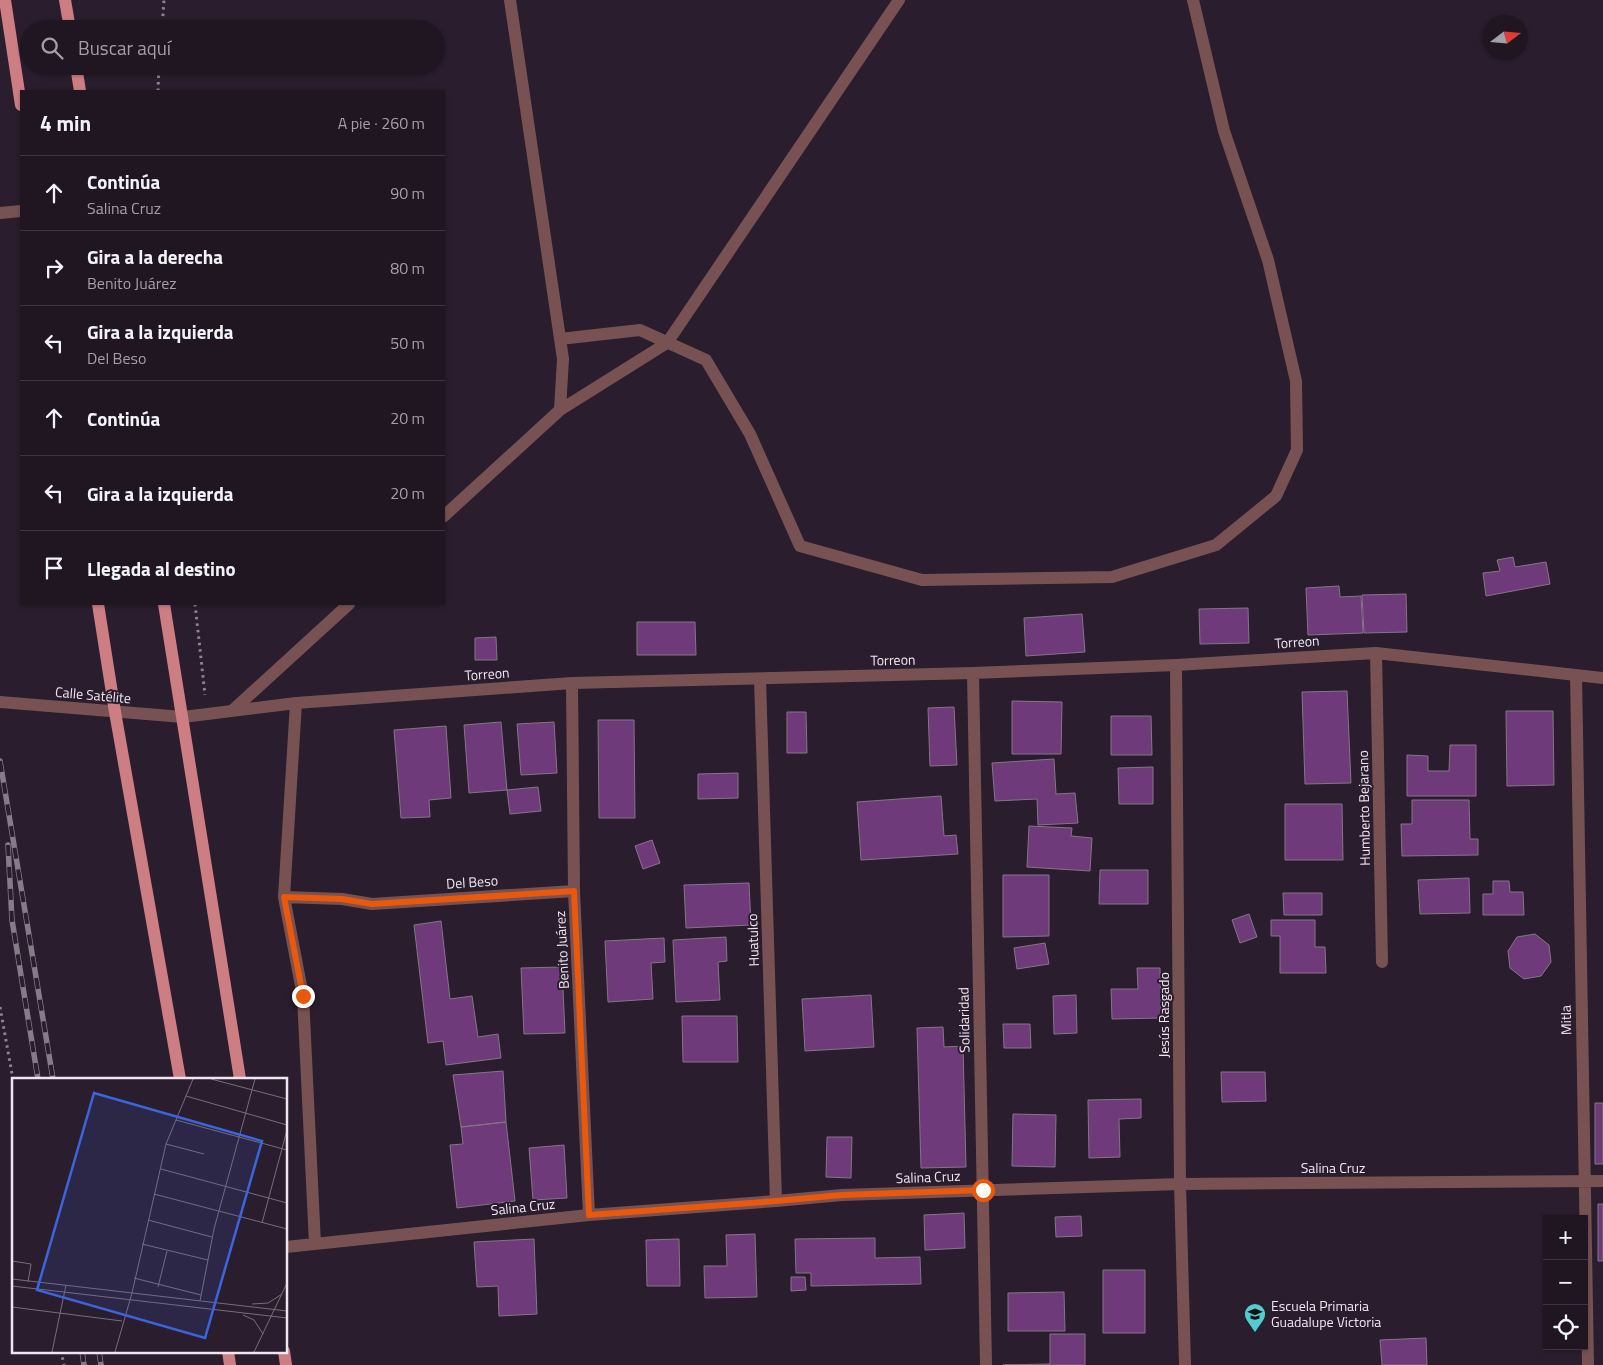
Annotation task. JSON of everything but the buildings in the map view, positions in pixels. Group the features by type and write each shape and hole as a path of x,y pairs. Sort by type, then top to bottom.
{"main road":[{"path":"5,0 20,98"},
{"path":"65,0 68,20"},
{"path":"77,75 80,90"},
{"path":"98,605 115,712 180,1078"},
{"path":"164,605 240,1078"},
{"path":"228,1352 230,1365"},
{"path":"284,1352 286,1365"}],"street":[{"path":"510,0 563,359 560,410"},
{"path":"445,515 560,410 667,343 899,0"},
{"path":"560,339 640,330 706,360 750,434 800,546 922,580 1112,577 1216,544 1276,496 1297,450 1296,381 1268,260 1224,131 1193,0"},
{"path":"0,212 20,211"},
{"path":"233,710 348,605"},
{"name":"Torreon","path":"183,718 296,703 572,683 973,674 1176,665 1376,653 1603,678"},
{"name":"Humberto Bejarano","path":"1376,653 1382,962"},
{"name":"Jesús Rasgado","path":"1176,665 1180,1184 1185,1365"},
{"name":"Solidaridad","path":"973,674 986,1365"},
{"name":"Mitla","path":"1576,675 1588,1365"},
{"name":"Huatulco","path":"760,678 776,1201"},
{"name":"Benito Juárez","path":"572,683 574,891 589,1215"},
{"name":"Calle Satélite","path":"0,702 183,718"},
{"path":"296,703 284,897 303,996 315,1244"},
{"name":"Del Beso","path":"284,897 342,899 372,904 574,891"},
{"name":"Salina Cruz","path":"288,1247 589,1215 842,1195 1180,1184 1603,1181"}],"path":[{"path":"163,20 164,0"},
{"path":"158,90 159,75"},
{"path":"195,605 207,715"},
{"path":"0,1007 13,1078"},
{"path":"61,1352 64,1365"}],"railway":[{"path":"0,761 53,1078"},
{"path":"8,845 12,920 38,1078"},
{"path":"82,1352 84,1365"},
{"path":"99,1352 101,1365"}],"place":[{"name":"Escuela Primaria Guadalupe Victoria","path":"1255,1333"}],"route":[{"path":"303,996 284,897 342,899 372,904 574,891 589,1215 842,1195 983,1190"}]}
